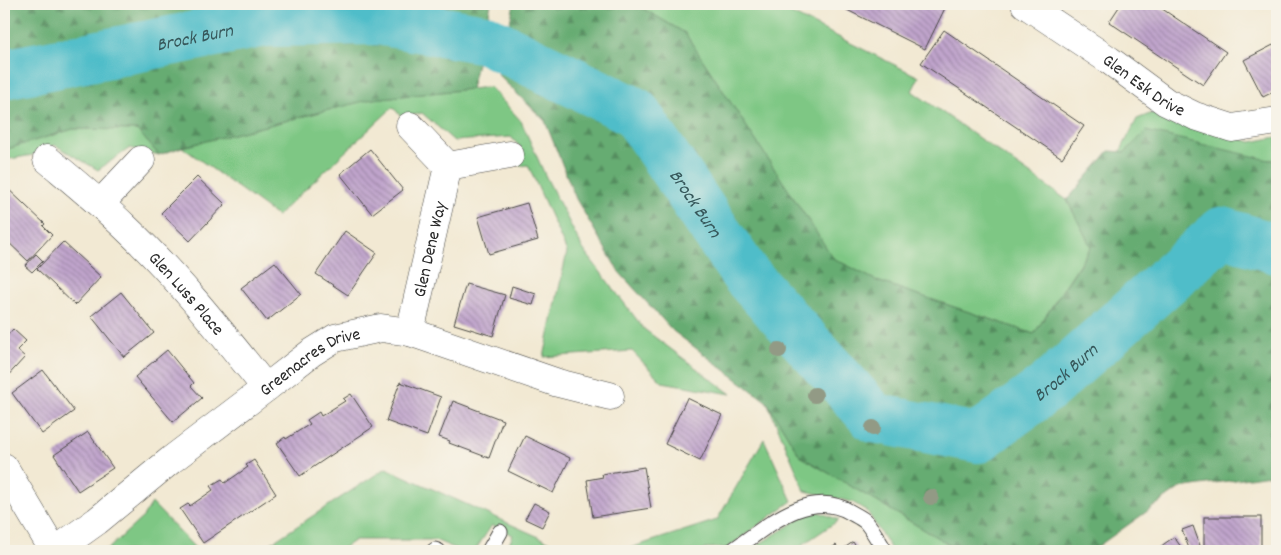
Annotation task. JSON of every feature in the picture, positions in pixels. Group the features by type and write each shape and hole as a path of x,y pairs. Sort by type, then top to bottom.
{"street":[{"name":"Glen Esk Drive","path":"1025,4 1109,60 1166,102 1195,116 1232,128 1277,121"},
{"path":"410,126 448,166 510,155"},
{"name":"Glen Luss Place","path":"47,159 126,227 168,270 266,388"},
{"path":"100,204 141,160"},
{"name":"Glen Dene Way","path":"410,332 448,166"},
{"name":"Greenacres Drive","path":"54,551 97,522 171,460 311,353 335,338 381,328 410,332 558,383 610,396"},
{"path":"4,467 54,551"}],"lane":[{"path":"732,551 786,514 803,506 827,504 843,507 865,521 885,551"},
{"path":"489,551 500,532"}],"green space":[{"path":"4,4 491,4 471,89 372,99 182,147 159,155 137,130 73,129 4,150"},
{"path":"514,4 635,4 685,33 833,258 877,281 1034,334 1091,247 1067,200 1109,151 1125,152 1146,131 1269,160 1277,160 1277,474 1180,488 1097,547 1080,551 960,551 800,456 767,402 673,331 619,272 576,199 545,121 498,75"},
{"path":"635,4 772,4 919,77 912,91 1067,200 1091,246 1034,334 877,281 833,258 685,33"},
{"path":"490,87 521,121 546,177 583,249 644,329 731,394 662,382 632,351 544,357 567,252 528,165 520,166 520,147 511,137 454,141 422,113 402,118 393,107 277,216 182,147 372,99"},
{"path":"1155,112 1251,142 1277,137 1277,160 1120,152 1137,119"},
{"path":"73,129 137,130 159,155 130,148 98,170 55,145 33,155 4,160 4,150"},
{"path":"767,402 800,456 960,551 892,551 867,511 852,502 805,491"},
{"path":"764,439 792,501 727,548 707,548 701,551 621,551 717,520"},
{"path":"386,468 570,551 506,551 513,535 492,525 476,549 468,551 461,551 435,540 355,540 339,551 259,551"},
{"path":"152,503 198,551 87,551 92,548 107,550 143,517"},
{"path":"814,510 839,520 793,551 748,551"}],"building":[{"path":"835,4 947,4 925,49"},
{"path":"1121,4 1155,4 1226,52 1203,85 1109,22"},
{"path":"944,30 1084,126 1062,158 921,63"},
{"path":"1277,43 1277,90 1263,97 1244,60"},
{"path":"370,149 403,190 372,214 340,174"},
{"path":"197,177 225,204 190,241 161,213"},
{"path":"4,185 45,224 43,226 52,235 28,261 4,238"},
{"path":"527,203 538,240 489,254 478,217"},
{"path":"345,231 377,253 348,295 316,274"},
{"path":"63,242 101,277 75,305 37,269"},
{"path":"36,254 43,261 32,272 25,266"},
{"path":"275,262 301,294 267,321 241,288"},
{"path":"466,284 505,295 493,336 454,324"},
{"path":"512,286 536,294 533,305 509,298"},
{"path":"121,292 154,333 124,357 91,316"},
{"path":"13,329 26,341 17,350 25,357 4,380 4,339"},
{"path":"167,350 194,383 191,386 202,398 173,422 135,377"},
{"path":"43,370 74,411 42,434 12,393"},
{"path":"400,382 441,397 427,436 386,421"},
{"path":"351,394 373,427 300,476 277,443 310,424 307,420 319,412 321,416 345,401 343,399"},
{"path":"687,398 722,415 700,461 665,444"},
{"path":"453,401 503,420 489,458 449,443 450,441 439,437"},
{"path":"88,432 113,468 78,491 54,455"},
{"path":"525,436 570,458 553,493 508,471"},
{"path":"254,460 276,494 203,543 180,509 188,504 190,506 213,490 210,486 222,479 225,483 248,467 246,465"},
{"path":"644,467 651,508 593,517 587,480 603,477 602,474"},
{"path":"534,503 550,511 542,527 525,519"},
{"path":"1204,517 1261,517 1261,551 1204,551"},
{"path":"1193,526 1202,551 1190,551 1182,530"},
{"path":"1174,537 1184,551 1154,551"},
{"path":"853,542 859,551 840,551"},
{"path":"836,545 840,551 827,551"}],"waterway":[{"name":"Brock Burn","path":"4,74 265,22 377,20 485,39 635,112 745,274 874,418 978,438 1049,386 1222,232 1277,249"}]}
